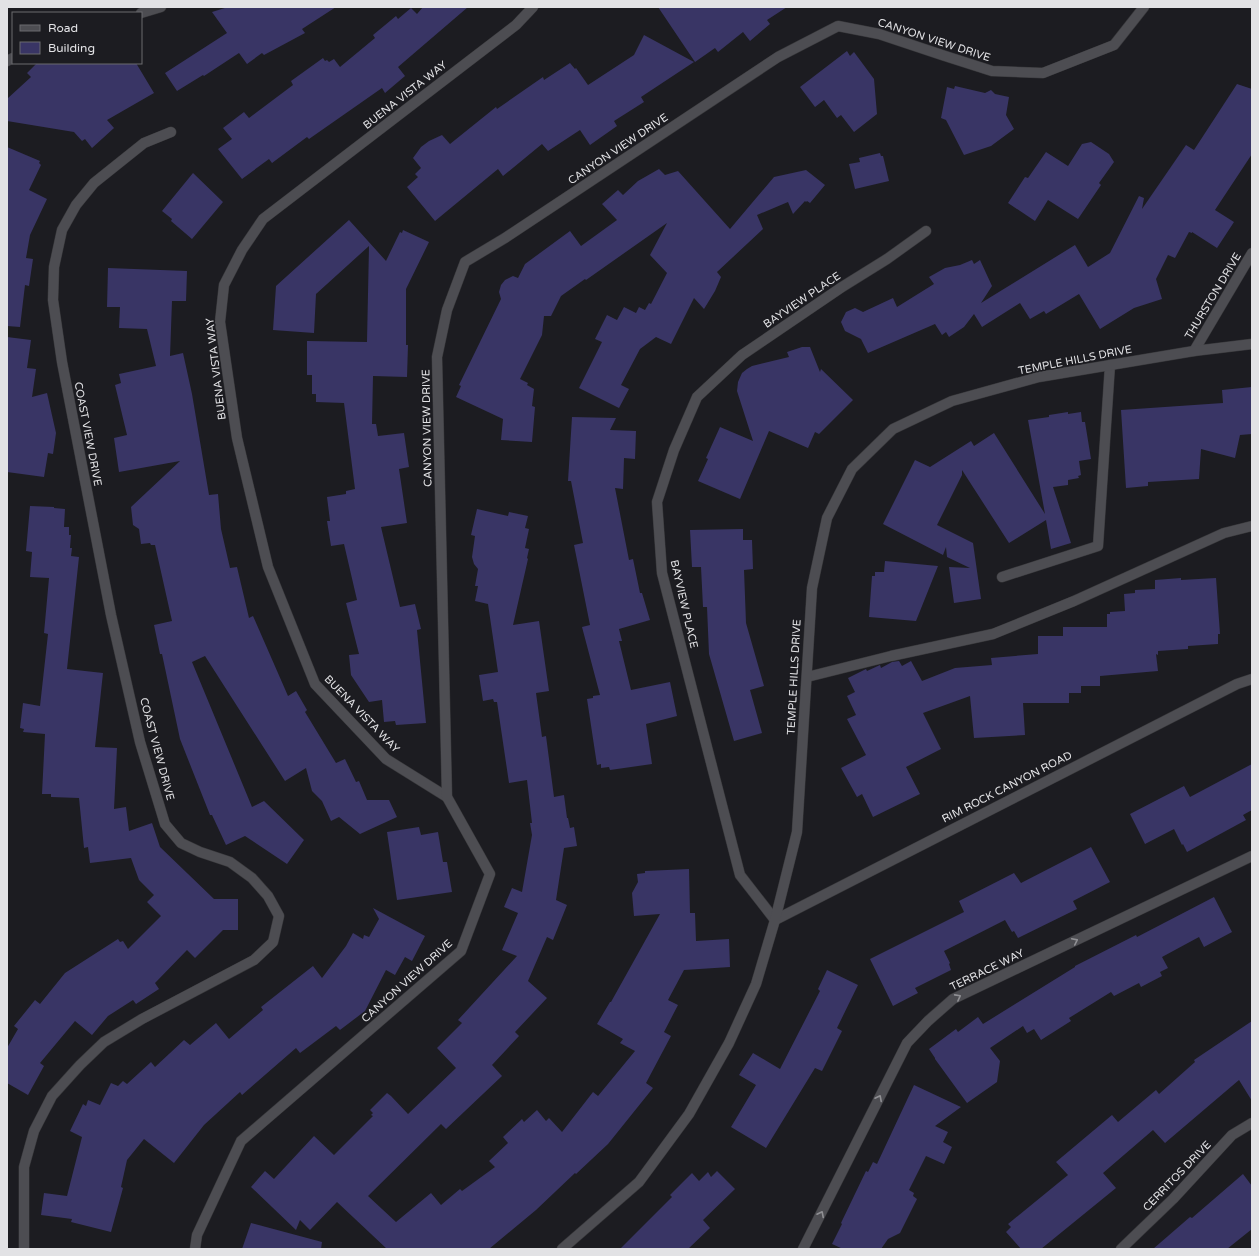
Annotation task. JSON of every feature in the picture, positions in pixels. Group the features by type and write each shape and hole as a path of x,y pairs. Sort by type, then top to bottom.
{"street":[{"path":"142,13 161,7"},
{"name":"BUENA VISTA WAY","path":"447,797 386,759 315,684 268,567 237,438 220,322 224,285 242,250 263,220 516,26 533,7"},
{"name":"CANYON VIEW DRIVE","path":"195,1249 197,1235 241,1141 461,951 490,874 447,797 437,357 447,310 465,262 505,238 778,57 838,26 879,34 992,71 1043,73 1114,45 1144,7"},
{"name":"COAST VIEW DRIVE","path":"24,1249 24,1167 34,1131 52,1096 80,1064 104,1042 142,1019 254,960 272,942 279,916 268,896 252,878 230,862 200,852 181,843 165,824 140,742 111,615 63,370 53,300 54,266 62,230 76,205 94,183 144,142 171,132"},
{"name":"BAYVIEW PLACE","path":"775,920 740,875 662,573 657,502 674,450 697,397 742,355 842,287 887,259 926,231"},
{"name":"THURSTON DRIVE","path":"1194,351 1252,253"},
{"name":"TEMPLE HILLS DRIVE","path":"562,1249 639,1182 689,1114 729,1043 756,984 775,920 797,832 812,588 827,518 852,469 893,428 952,401 1039,377 1194,351 1252,344"},
{"path":"1002,578 1098,546 1110,365"},
{"path":"806,676 993,634 1074,601 1224,533 1252,526"},
{"name":"RIM ROCK CANYON ROAD","path":"775,920 1237,684 1252,679"},
{"name":"TERRACE WAY","path":"803,1249 907,1044 928,1021 953,999 1252,856"},
{"name":"CERRITOS DRIVE","path":"1121,1249 1173,1199 1232,1135 1252,1123"}],"building":[{"path":"228,7 336,7 302,29 305,33 264,55 262,53 247,64 239,53 204,76 203,75 177,91 165,73 227,33 212,12"},
{"path":"423,7 468,7 398,67 405,76 385,93 382,88 309,139 307,137 272,163 269,159 242,179 218,149 232,139 223,128 244,112 249,118 293,85 291,81 323,58 325,61 327,60 329,62 334,59 340,67 375,38 373,35 396,16 398,19 411,8 417,14"},
{"path":"658,7 787,7 767,20 770,24 750,41 743,32 718,52 715,48 695,62"},
{"path":"644,35 694,62 641,97 644,102 614,121 617,126 590,145 580,130 548,151 542,144 503,176 498,169 435,221 407,187 418,177 415,174 421,168 413,158 421,147 429,141 442,135 450,144 496,107 497,109 543,77 544,80 570,63 575,69 576,68 588,85 634,55"},
{"path":"847,51 850,56 854,52 874,79 877,114 854,132 841,115 837,118 824,100 815,107 800,87"},
{"path":"36,64 137,64 154,93 107,120 114,128 92,148 85,139 82,141 74,132 7,121 7,99 31,77 27,73"},
{"path":"1237,84 1252,89 1252,154 1215,210 1234,222 1217,248 1192,232 1189,232 1175,258 1168,255 1156,279 1162,299 1134,308 1100,329 1079,294 1046,314 1044,311 1030,319 1020,303 982,327 974,314 964,327 949,337 946,332 942,335 935,324 868,353 861,339 845,331 841,322 846,312 855,308 863,312 893,298 897,307 934,284 929,277 945,268 960,265 972,260 974,264 980,260 992,286 981,303 1075,245 1088,267 1110,253 1139,196 1144,198 1142,209 1186,145 1194,150"},
{"path":"955,86 985,93 991,90 995,94 1009,97 1006,115 1014,129 991,146 964,155 946,120 941,118 947,87 954,89"},
{"path":"1091,142 1109,154 1114,162 1099,183 1101,185 1078,219 1048,200 1035,221 1008,203 1025,177 1028,178 1046,152 1068,166 1082,144"},
{"path":"7,147 40,161 39,163 41,165 29,190 47,199 30,235 26,258 33,259 29,286 25,285 20,327 7,326"},
{"path":"880,153 881,156 883,156 889,181 855,189 849,164 860,162 859,158"},
{"path":"659,169 665,175 678,171 730,229 774,177 806,170 825,185 810,203 805,201 793,214 788,202 757,215 763,229 717,272 721,277 715,291 704,309 694,298 671,344 656,337 640,349 621,385 629,389 619,408 579,388 602,342 595,339 607,315 617,320 624,307 636,313 639,307 645,310 649,303 651,304 667,273 650,255 667,223 561,296 551,316 544,316 542,335 520,379 528,383 527,385 534,389 532,406 535,407 532,442 501,440 503,419 456,397 461,386 459,385 501,299 499,292 501,285 505,280 513,276 518,278 525,264 570,231 581,246 617,220 602,204 618,190 623,195 638,181"},
{"path":"193,173 223,202 192,239 162,211"},
{"path":"349,220 386,261 400,232 402,233 403,230 429,242 406,289 406,345 408,345 407,377 373,376 372,424 376,424 378,436 404,433 409,467 399,469 407,523 381,527 400,607 415,604 421,629 417,630 426,723 396,725 395,721 384,722 382,700 369,702 351,675 349,655 359,654 346,603 357,600 344,544 331,546 327,521 330,521 327,497 346,494 346,491 355,489 344,403 316,402 316,394 312,394 312,375 307,375 307,341 367,342 369,246 316,294 314,333 273,330 276,286"},
{"path":"108,268 187,271 186,301 172,301 170,356 183,353 192,394 209,495 218,494 221,529 230,568 237,567 249,618 253,616 288,696 296,691 307,710 305,712 336,763 345,759 356,782 359,781 367,800 389,800 397,817 360,834 339,817 331,821 322,801 312,791 306,768 285,781 205,656 192,662 252,807 264,801 304,840 287,864 245,836 226,845 212,815 210,815 180,739 162,654 160,654 154,625 172,621 155,545 151,545 150,543 141,544 139,529 133,525 131,507 180,461 119,472 114,438 127,435 115,385 121,383 119,374 156,366 147,329 119,328 120,307 107,307"},
{"path":"7,337 31,340 27,368 36,369 32,397 47,393 56,433 53,454 48,453 44,477 7,472"},
{"path":"802,347 810,347 820,372 821,369 853,400 819,434 815,432 808,448 769,431 740,499 698,481 708,459 706,458 720,427 753,441 737,391 738,382 742,373 752,366 789,357 787,352"},
{"path":"1252,387 1252,434 1240,435 1235,458 1201,449 1199,479 1148,482 1148,486 1126,488 1121,410 1223,403 1222,390"},
{"path":"1068,412 1068,414 1081,412 1082,422 1085,422 1091,459 1079,461 1081,475 1078,476 1079,478 1068,480 1068,485 1053,487 1071,543 1051,549 1046,520 1009,543 962,470 962,475 937,525 973,543 981,599 954,603 949,567 970,568 947,557 946,547 943,555 883,524 915,460 930,467 971,441 974,446 994,433 1045,514 1028,420"},
{"path":"572,417 616,418 610,430 636,431 635,459 624,458 623,489 615,488 629,560 633,559 640,593 642,593 650,620 619,629 622,641 619,641 631,690 670,682 677,716 646,724 652,764 610,770 609,767 601,768 601,764 597,765 587,699 600,695 582,627 590,625 574,545 583,543 571,481 568,481"},
{"path":"30,506 65,509 64,527 69,527 69,535 71,535 71,556 79,557 67,669 103,673 95,747 117,748 114,809 126,807 129,831 152,823 160,847 214,899 238,899 238,930 223,930 195,958 187,950 155,983 159,989 136,1004 133,1000 108,1016 92,1035 75,1021 40,1063 44,1066 28,1095 7,1083 7,1048 18,1029 14,1026 35,1000 40,1004 65,973 118,939 120,942 123,941 128,949 161,916 147,902 154,895 139,880 131,858 90,863 88,847 84,848 79,798 51,797 51,794 42,794 45,734 23,732 24,729 20,728 23,703 40,706 48,634 44,633 49,578 30,577 32,552 26,551"},
{"path":"477,509 508,516 509,512 528,516 525,528 529,529 525,548 529,549 528,559 513,625 539,621 549,691 536,693 542,737 546,736 554,797 564,795 567,818 570,828 574,827 577,846 564,848 556,900 567,905 553,940 547,937 528,981 547,998 515,1032 519,1036 492,1065 502,1076 446,1129 441,1124 368,1196 396,1222 431,1193 441,1205 460,1189 462,1191 495,1167 489,1161 508,1143 503,1137 522,1119 524,1122 537,1110 546,1121 549,1118 562,1132 593,1092 598,1096 635,1051 620,1043 623,1039 597,1024 611,1002 660,914 634,916 632,893 638,882 637,874 645,873 645,871 689,869 690,913 695,913 696,941 729,939 730,967 684,970 668,1000 678,1005 664,1032 671,1036 646,1083 653,1088 608,1144 536,1210 489,1249 387,1249 337,1202 310,1230 300,1220 296,1230 251,1187 265,1171 274,1179 314,1136 334,1155 373,1116 371,1115 373,1113 370,1110 387,1093 408,1114 456,1068 437,1048 462,1023 458,1020 517,956 502,950 518,913 504,907 512,888 522,892 532,835 530,823 532,823 527,780 509,783 497,702 494,702 493,699 483,701 479,675 498,672 488,604 475,601 478,586 475,586 478,569 474,564 472,557 475,536 471,535"},
{"path":"743,529 743,540 752,540 753,569 744,570 746,623 764,686 750,690 762,733 734,741 709,654 707,607 703,607 701,567 692,567 690,530"},
{"path":"885,561 938,566 916,621 869,617 872,576 875,576 875,572 884,572"},
{"path":"1181,578 1181,580 1216,578 1220,634 1218,634 1218,644 1188,646 1188,649 1158,651 1158,655 1156,654 1158,671 1100,676 1100,686 1081,686 1081,693 1069,693 1069,703 1023,703 1025,735 974,738 970,696 923,713 941,749 906,767 920,794 873,817 862,794 857,797 841,768 866,755 847,719 856,715 847,696 855,692 848,678 866,669 867,671 880,665 881,668 892,662 899,661 902,666 911,661 922,681 955,668 992,665 991,658 1038,654 1038,636 1063,636 1063,627 1107,627 1107,614 1110,614 1110,612 1125,611 1124,594 1135,593 1135,590 1155,589 1155,580"},
{"path":"1252,764 1252,810 1243,815 1246,820 1187,852 1174,829 1145,844 1130,814 1184,786 1190,797"},
{"path":"419,827 421,835 438,832 443,862 447,862 452,892 397,900 387,832"},
{"path":"1091,847 1110,882 1073,901 1077,909 1018,938 1014,931 1012,932 1005,920 944,951 950,963 951,970 915,988 918,993 893,1006 870,959 964,912 959,901 1014,873 1021,883"},
{"path":"1214,897 1232,932 1204,947 1199,937 1162,957 1168,968 1160,972 1162,976 1141,987 1139,983 1114,996 1111,992 1069,1018 1071,1021 1041,1040 1034,1029 1027,1033 1023,1026 990,1048 1000,1061 997,1082 967,1103 929,1049 956,1029 958,1032 978,1017 983,1024 1075,966 1136,935 1137,937"},
{"path":"373,908 425,936 412,961 405,957 395,975 386,970 365,1011 340,1030 336,1026 300,1053 296,1048 242,1095 240,1092 204,1125 174,1163 144,1139 127,1160 121,1187 123,1188 111,1232 71,1222 72,1219 41,1215 44,1193 67,1196 82,1137 70,1131 83,1104 86,1106 88,1100 100,1105 111,1083 118,1086 123,1081 127,1084 151,1062 155,1067 184,1040 190,1045 216,1023 229,1039 263,1010 261,1007 313,966 322,978 346,946 353,933 363,939 364,935 369,937 379,919"},
{"path":"827,970 858,985 837,1028 842,1031 822,1071 815,1068 766,1148 731,1127 756,1085 739,1075 753,1053 780,1069 820,991 818,989"},
{"path":"1252,1021 1252,1101 1239,1080 1165,1143 1153,1130 1103,1173 1116,1188 1041,1249 1021,1249 1006,1232 1011,1227 1008,1224 1068,1175 1056,1162 1112,1115 1118,1122 1156,1090 1159,1094 1195,1062 1194,1060"},
{"path":"914,1085 961,1107 935,1126 948,1132 943,1142 952,1147 944,1164 926,1156 909,1190 914,1193 913,1196 917,1199 900,1233 888,1239 881,1249 843,1249 832,1244 866,1171 868,1172 873,1162 877,1164"},
{"path":"717,1171 735,1189 703,1220 710,1228 688,1249 620,1249 672,1197 670,1195 692,1173 699,1181 708,1172 711,1177"},
{"path":"1243,1174 1252,1186 1252,1229 1227,1249 1153,1249 1190,1217 1192,1218"},
{"path":"251,1223 322,1242 321,1249 242,1249"}]}
